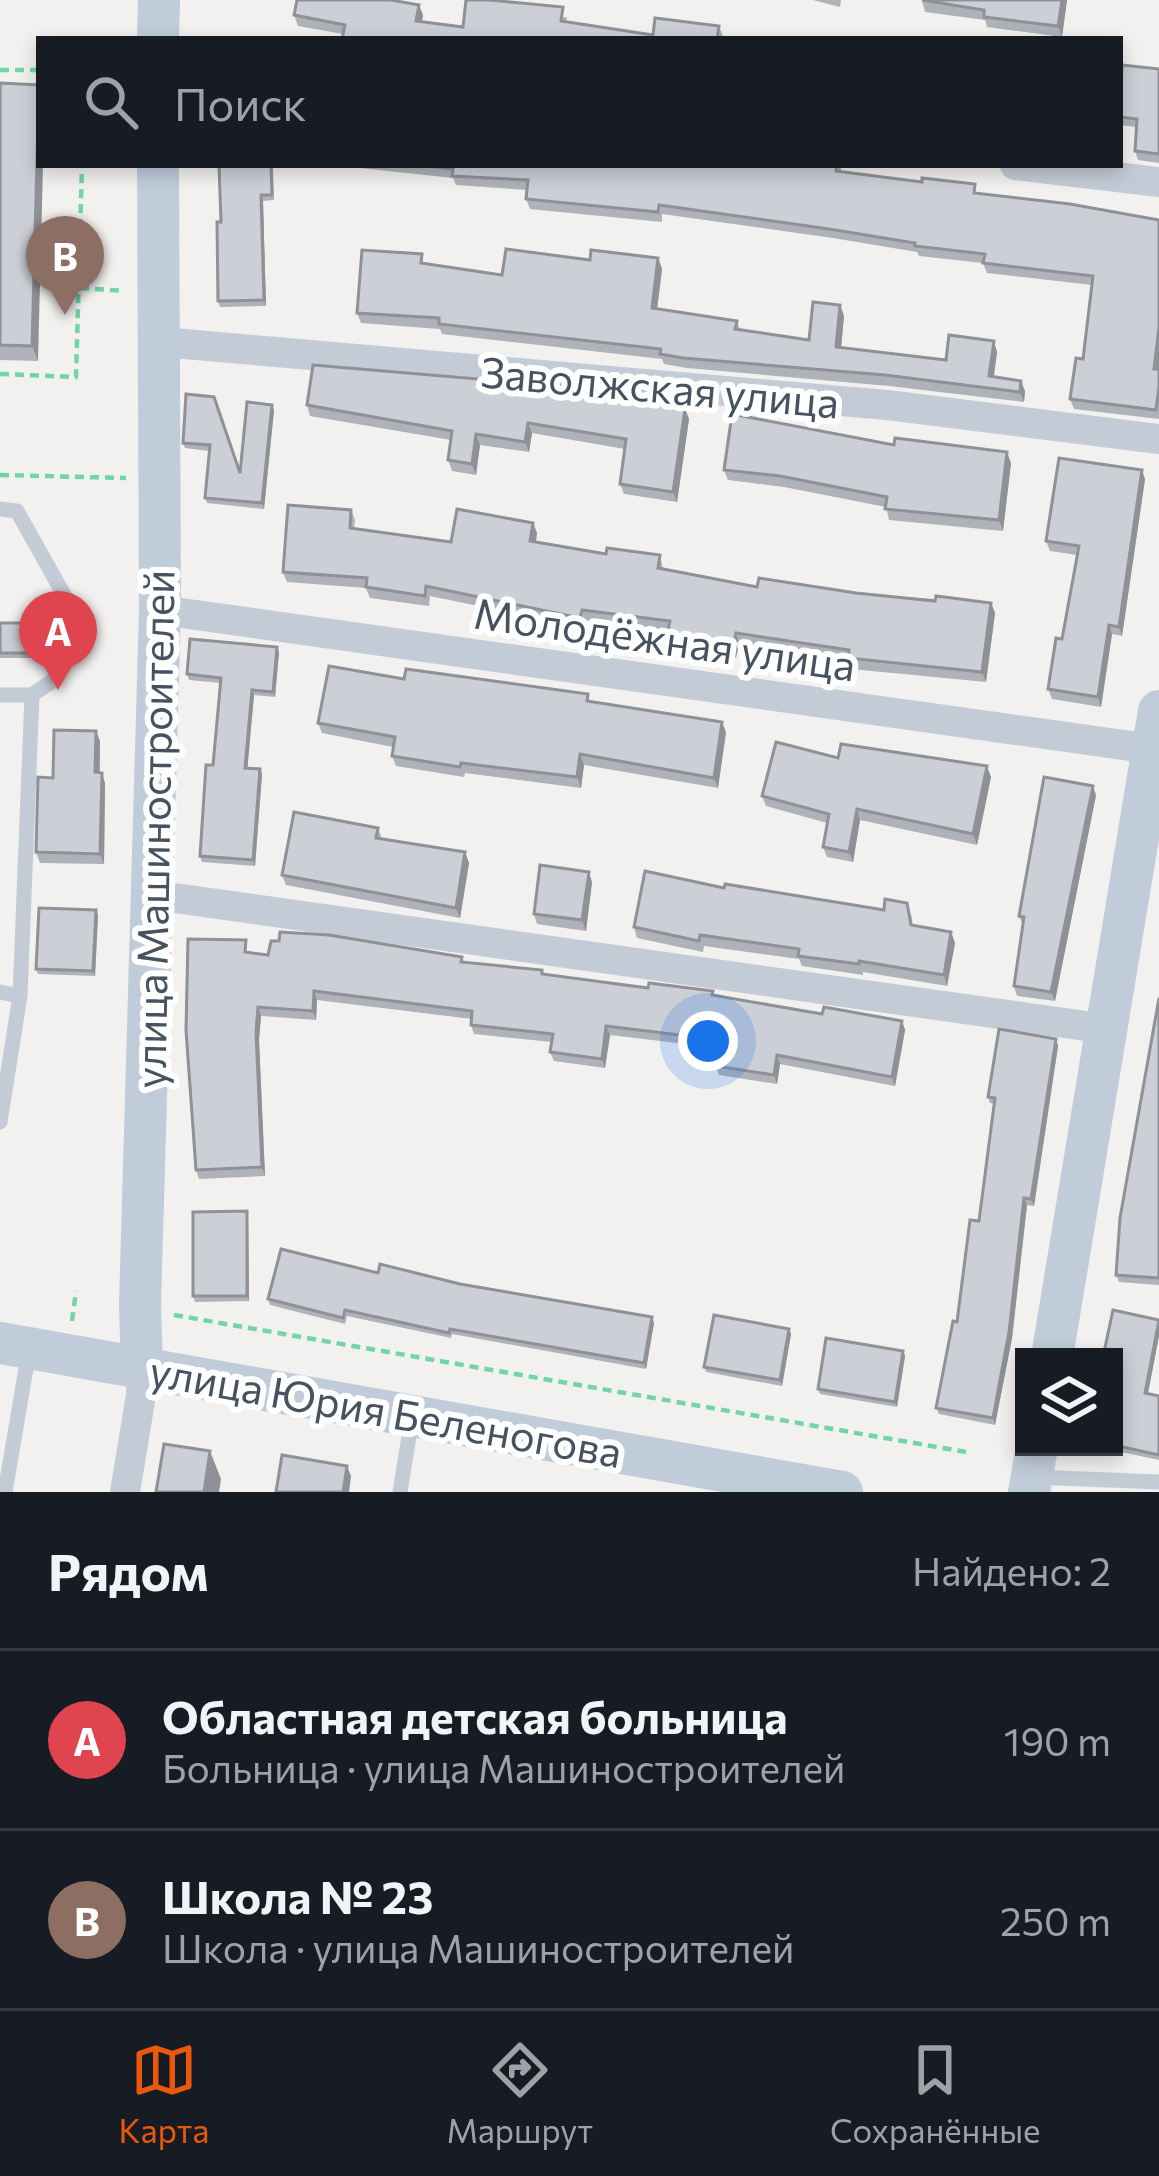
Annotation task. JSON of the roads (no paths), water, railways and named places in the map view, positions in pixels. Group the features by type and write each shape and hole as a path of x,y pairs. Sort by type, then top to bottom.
{"main road":[{"path":"158,36 159,0"},
{"name":"улица Машиностроителей","path":"142,1366 160,610 158,168"},
{"path":"1054,1348 1157,736"},
{"name":"улица Юрия Беленогова","path":"15,1345 842,1492"}],"street":[{"path":"1040,168 1159,182"},
{"name":"Заволжская улица","path":"160,342 887,405 1159,439"},
{"name":"Молодёжная улица","path":"160,610 1157,736"},
{"path":"154,895 1107,1029"},
{"name":"улица Машиностроителей","path":"124,1492 142,1366"}],"lane":[{"path":"0,508 17,511 77,618 56,679 32,695 0,695"},
{"path":"0,1122 20,996 32,695"},
{"path":"0,992 20,996"},
{"path":"5,1492 15,1345"},
{"path":"400,1492 413,1415"},
{"path":"1033,1472 1159,1482"}],"place":[{"name":"Школа № 23","path":"65,315"},
{"name":"Областная детская больница","path":"58,690"}]}
